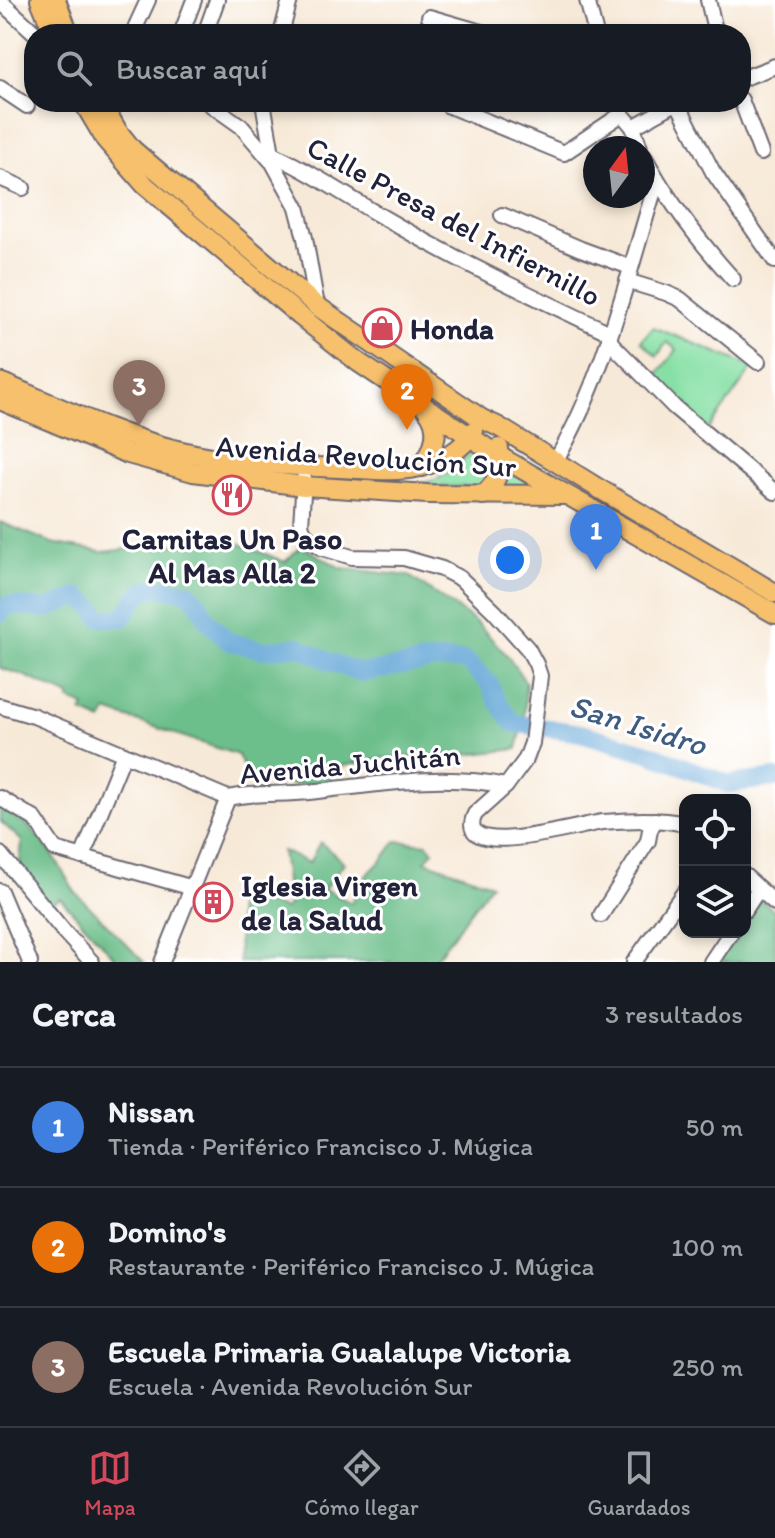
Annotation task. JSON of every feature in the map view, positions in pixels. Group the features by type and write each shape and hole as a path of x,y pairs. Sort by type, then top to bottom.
{"main road":[{"path":"40,0 50,24"},
{"path":"56,0 65,24"},
{"path":"89,112 105,139 145,185 358,362 499,456 775,614"},
{"path":"107,112 133,150 317,306 490,423 775,593"},
{"name":"Avenida Revolución Sur","path":"0,382 137,438 176,450 305,467 396,470 421,467 445,458 490,423"},
{"name":"Avenida Revolución Sur","path":"0,400 128,454 193,472 304,486 427,494 566,495 598,488"},
{"path":"419,403 431,414 436,433 432,451 421,467"},
{"path":"483,495 493,487 499,473 499,456 490,423"}],"street":[{"path":"137,24 148,0"},
{"path":"185,24 194,0"},
{"path":"209,24 217,0"},
{"path":"284,24 290,0"},
{"path":"587,0 593,24"},
{"path":"708,0 714,24"},
{"path":"0,1 25,24"},
{"path":"429,17 453,24"},
{"path":"751,75 775,66"},
{"path":"0,88 24,104"},
{"name":"Calle Presa del Infiernillo","path":"221,112 241,126 273,159 321,179 486,273 610,336 612,344 674,407 775,492"},
{"path":"265,112 273,159 297,207 317,306 300,316"},
{"path":"464,112 564,153 615,112"},
{"path":"623,112 636,136"},
{"path":"633,127 659,112"},
{"path":"682,112 713,172 775,261"},
{"path":"746,112 761,153"},
{"path":"655,177 689,228 733,279"},
{"path":"0,178 23,188"},
{"path":"555,462 586,403 602,363 657,181"},
{"path":"502,215 581,249 680,299 758,362"},
{"path":"305,467 301,525 304,533 314,542 322,548 352,557 404,558 420,562 461,579 528,649 536,664 540,676 532,743 526,759 506,786 475,814 473,831 489,839 525,839 594,823 655,820 679,823"},
{"path":"0,706 34,716 228,798"},
{"path":"82,857 124,754"},
{"name":"Avenida Juchitán","path":"162,962 228,798 422,780 481,780 506,786"},
{"path":"0,798 35,819 55,849 193,888"},
{"path":"601,915 648,841 655,820"},
{"path":"0,854 92,962"},
{"path":"751,882 775,903"},
{"path":"751,901 758,890"},
{"path":"0,891 30,962"},
{"path":"634,962 679,899"},
{"path":"711,962 727,938"}],"green space":[{"path":"653,327 753,367 708,430 677,405 654,378 677,350 667,342 657,356 641,341"},
{"path":"470,454 481,454 526,477 528,484 523,488 388,485 432,481 449,472"},
{"path":"0,522 52,543 102,552 226,538 285,562 301,546 341,568 409,576 476,622 508,656 526,683 524,718 517,749 464,755 384,758 343,766 321,787 249,780 238,755 107,711 102,721 82,712 85,706 69,700 70,696 0,668"},
{"path":"0,806 29,826 51,852 75,892 144,962 119,962 60,898 48,905 19,868 22,841 0,821"},
{"path":"396,841 427,844 433,851 425,861 491,884 433,962 239,962 237,896 285,909 289,905 282,851 309,863 320,842 344,863 324,889 351,903 362,880"},
{"path":"757,897 775,911 775,962 716,962 731,938 751,938 751,907"}],"waterway":[{"name":"San Isidro","path":"0,614 8,605 47,609 78,596 101,618 122,618 141,592 155,587 188,592 208,621 228,641 263,650 298,646 362,673 437,660 466,661 490,684 496,699 513,723 581,733 649,753 728,784 775,778"}],"place":[{"name":"Honda","path":"382,328"},
{"name":"Escuela Primaria Gualalupe Victoria","path":"139,426"},
{"name":"Domino's","path":"407,430"},
{"name":"Carnitas Un Paso Al Mas Alla 2","path":"232,495"},
{"name":"Nissan","path":"596,570"},
{"name":"Iglesia Virgen de la Salud","path":"213,902"}]}
